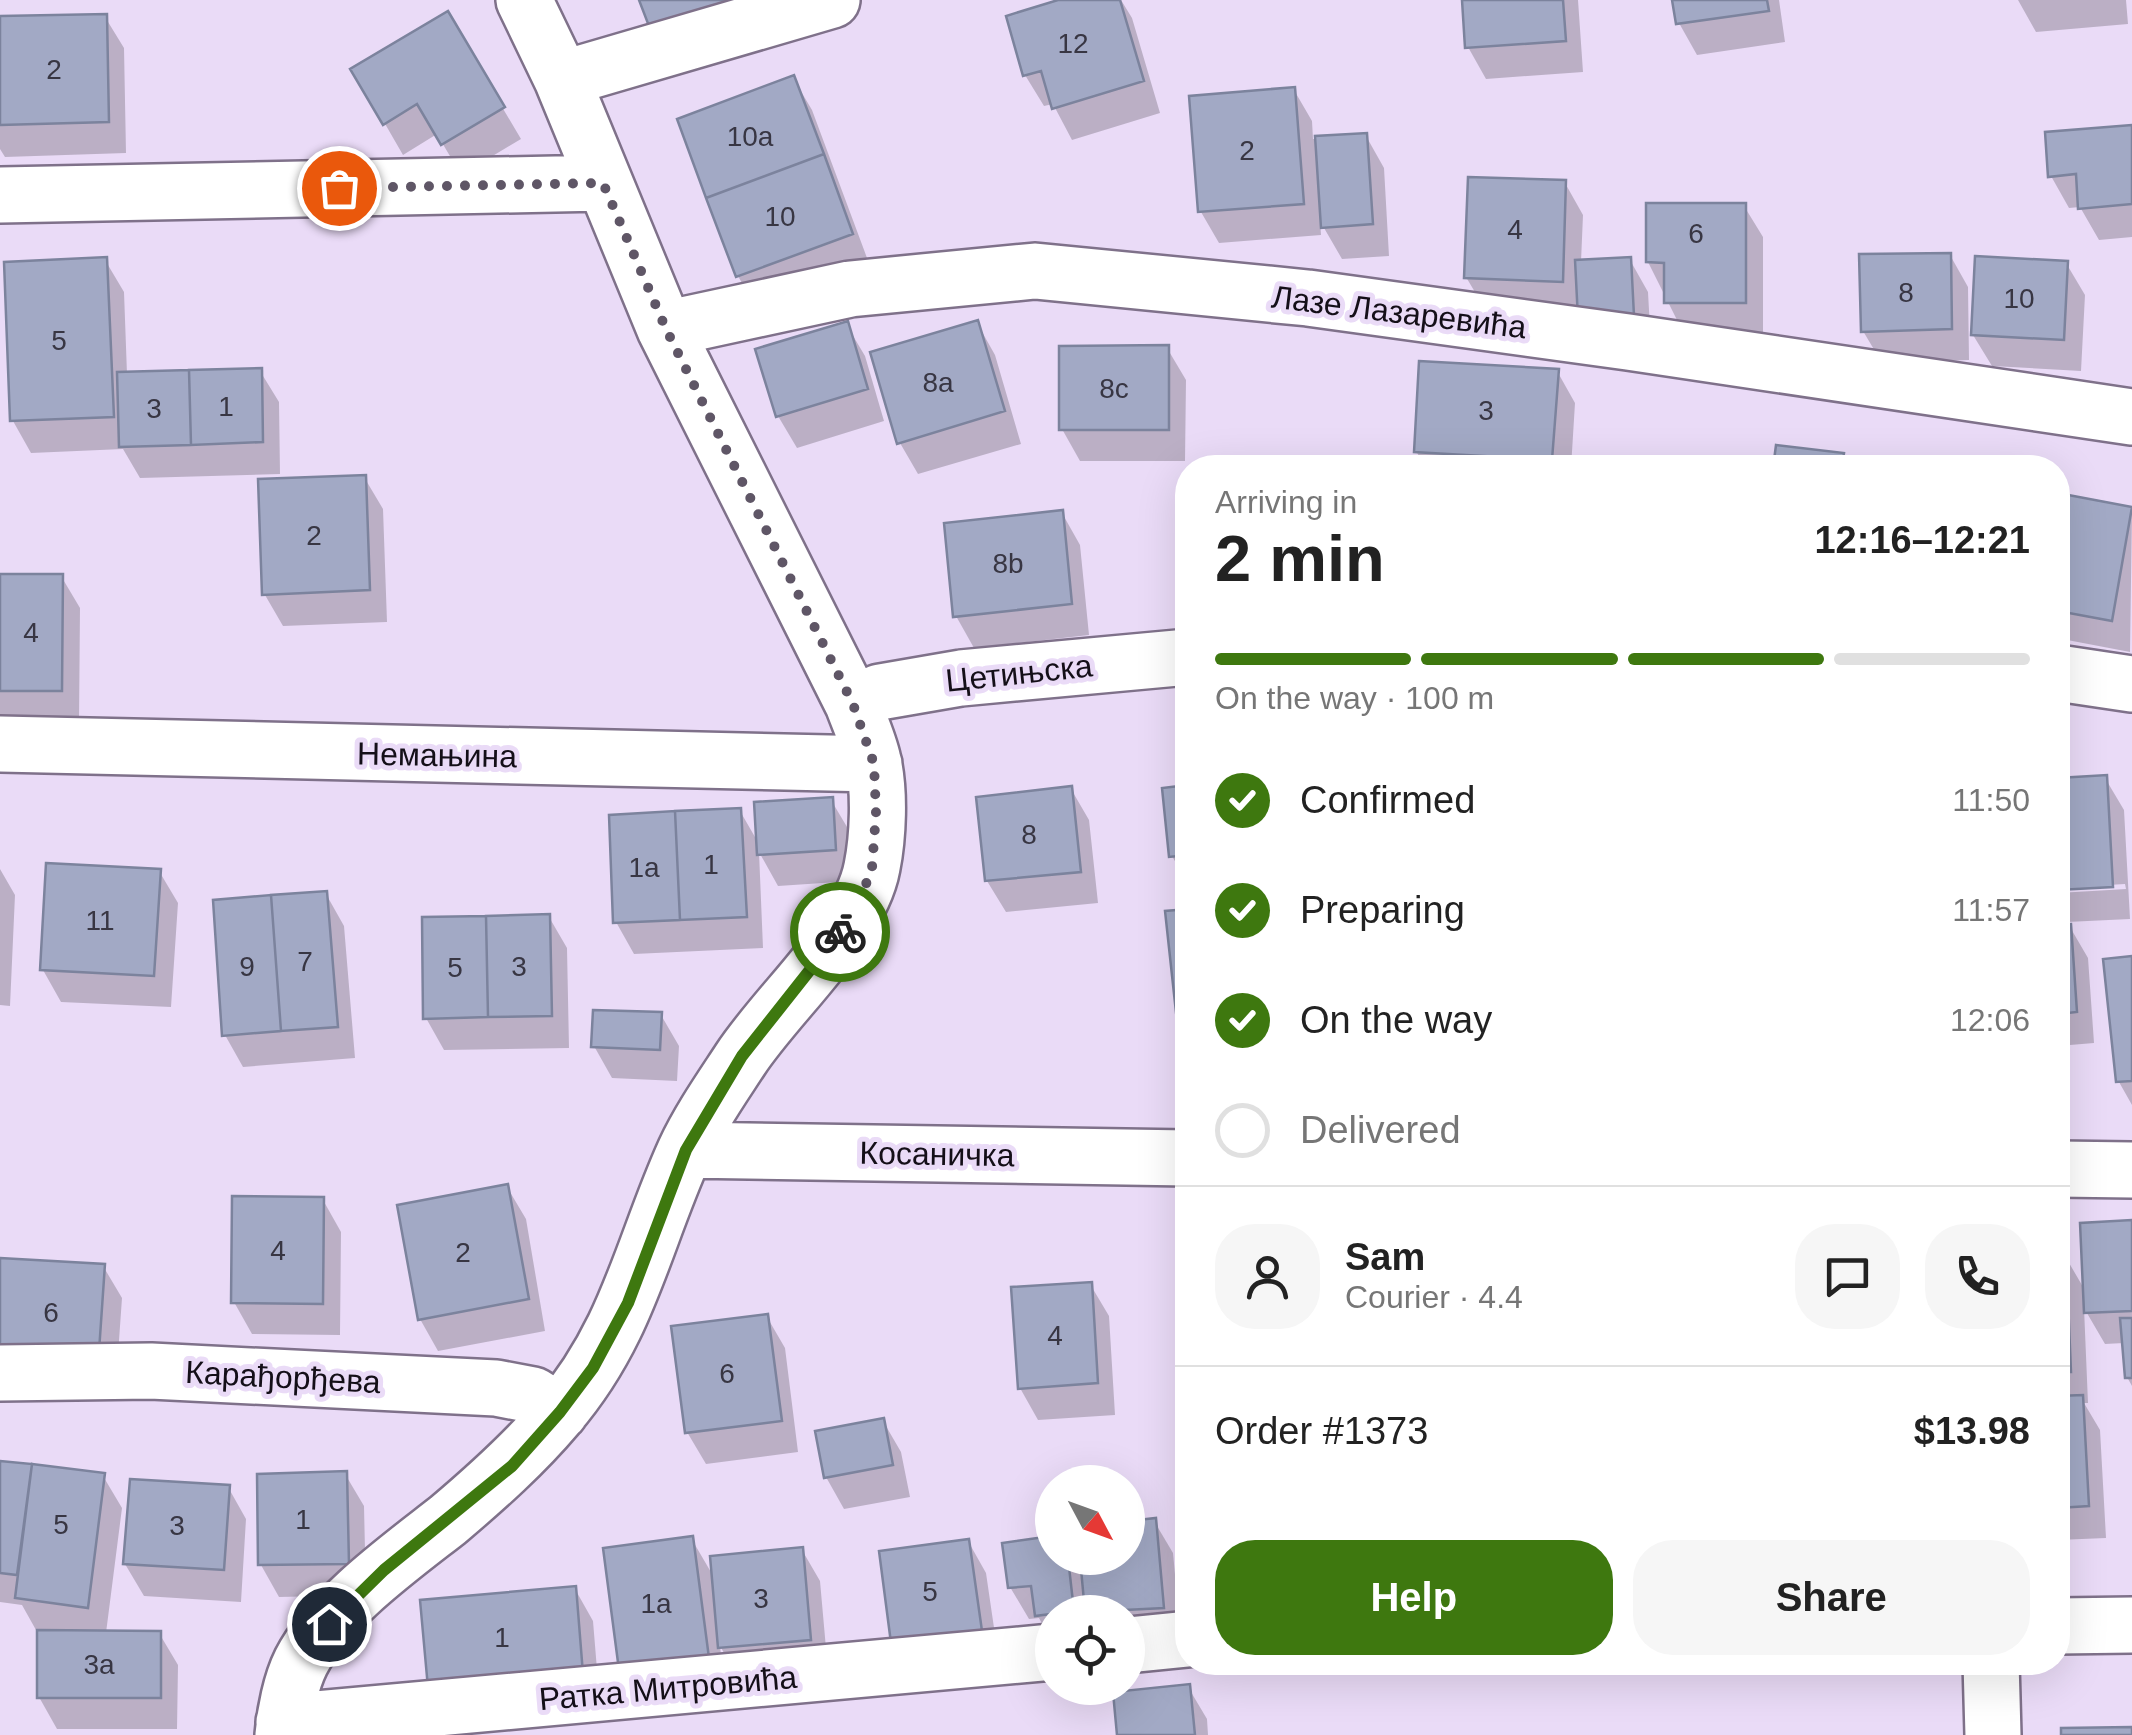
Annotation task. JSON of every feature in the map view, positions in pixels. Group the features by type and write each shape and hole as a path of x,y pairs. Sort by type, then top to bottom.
{"street":[{"path":"284,1728 301,1662 329,1624 384,1570 512,1466 593,1368 628,1303 686,1150 742,1056 834,942 860,900 872,868 874,764 853,704 666,329 562,79 524,0"},
{"path":"562,79 832,0"},
{"path":"0,195 603,183"},
{"name":"Лазе Лазаревића","path":"666,329 850,289 1035,271 1346,304 2132,417"},
{"name":"Цетињска","path":"853,704 880,692 961,678 1175,658"},
{"path":"2070,676 2132,684"},
{"name":"Немањина","path":"0,744 874,764"},
{"name":"Косаничка","path":"686,1150 1175,1158"},
{"path":"2070,1169 2132,1170"},
{"name":"Карађорђева","path":"0,1373 151,1370 496,1388 533,1395 560,1412"},
{"path":"2070,1626 2132,1625"},
{"path":"1145,1643 1175,1640"},
{"name":"Ратка Митровића","path":"284,1728 1035,1654"},
{"path":"1991,1675 1993,1735"}],"building":[{"path":"639,0 728,0 730,4 652,34"},
{"path":"1058,0 1120,0 1144,81 1052,109 1041,71 1023,76 1006,16"},
{"path":"1462,0 1563,0 1566,41 1465,48"},
{"path":"1672,0 1767,0 1769,11 1676,24"},
{"path":"448,11 505,107 441,145 417,104 383,125 350,69"},
{"path":"107,14 109,122 0,125 0,16"},
{"path":"794,75 824,154 706,198 677,119"},
{"path":"1295,87 1304,204 1198,212 1189,96"},
{"path":"2132,125 2132,204 2078,209 2076,174 2048,177 2045,132"},
{"path":"1367,133 1373,224 1321,228 1315,136"},
{"path":"824,154 853,234 736,277 706,198"},
{"path":"1468,177 1566,180 1563,282 1464,278"},
{"path":"1646,203 1746,203 1746,303 1664,303 1664,263 1646,262"},
{"path":"1951,253 1952,329 1861,332 1859,254"},
{"path":"1975,256 2068,261 2064,340 1971,335"},
{"path":"107,257 114,417 10,421 4,262"},
{"path":"1631,257 1634,316 1578,319 1575,260"},
{"path":"978,320 1005,411 897,444 870,352"},
{"path":"848,321 868,389 776,417 755,349"},
{"path":"1169,345 1169,430 1059,430 1059,346"},
{"path":"1419,361 1559,369 1552,455 1414,452"},
{"path":"262,368 263,442 191,445 189,370"},
{"path":"189,370 191,445 119,447 117,372"},
{"path":"1776,445 1844,453 1844,455 1775,455"},
{"path":"366,475 370,590 262,595 258,479"},
{"path":"2070,495 2132,507 2112,621 2070,613"},
{"path":"1063,510 1072,604 953,617 944,523"},
{"path":"0,574 63,574 62,691 0,691"},
{"path":"2107,775 2113,887 2070,889 2070,777"},
{"path":"1072,786 1081,872 985,881 976,797"},
{"path":"1175,786 1175,856 1169,857 1162,788"},
{"path":"833,797 836,850 757,855 754,802"},
{"path":"741,808 747,917 680,920 675,811"},
{"path":"675,811 680,920 613,923 609,815"},
{"path":"46,863 161,869 154,976 40,970"},
{"path":"327,891 338,1027 281,1031 271,895"},
{"path":"271,895 281,1031 222,1036 213,900"},
{"path":"1175,910 1175,1003 1165,911"},
{"path":"550,914 552,1016 488,1017 486,916"},
{"path":"486,916 488,1017 423,1019 422,917"},
{"path":"2070,924 2077,1012 2070,1013"},
{"path":"2132,956 2132,1081 2116,1082 2103,959"},
{"path":"593,1010 662,1012 660,1050 591,1047"},
{"path":"508,1184 529,1299 418,1320 397,1205"},
{"path":"232,1196 324,1197 323,1304 231,1303"},
{"path":"2132,1220 2132,1311 2084,1313 2080,1223"},
{"path":"0,1258 105,1264 98,1366 0,1360"},
{"path":"1092,1282 1098,1383 1018,1389 1011,1287"},
{"path":"768,1314 782,1421 685,1433 671,1326"},
{"path":"2120,1318 2132,1318 2132,1378 2125,1378"},
{"path":"2083,1395 2089,1506 2070,1507 2070,1396"},
{"path":"884,1418 893,1465 824,1478 815,1431"},
{"path":"0,1461 32,1464 17,1575 0,1573"},
{"path":"32,1464 105,1473 88,1608 15,1598"},
{"path":"347,1471 349,1564 258,1565 257,1474"},
{"path":"130,1479 230,1485 224,1570 123,1564"},
{"path":"1156,1518 1164,1608 1145,1609 1145,1595 1083,1595 1082,1575 1145,1575 1145,1519"},
{"path":"693,1536 709,1658 619,1670 603,1548"},
{"path":"1035,1538 1035,1575 1070,1575 1072,1595 1035,1595 1035,1616 1031,1586 1008,1588 1002,1543"},
{"path":"969,1539 982,1631 891,1643 879,1551"},
{"path":"803,1547 811,1640 718,1648 710,1556"},
{"path":"576,1586 583,1674 428,1688 420,1600"},
{"path":"37,1630 161,1631 161,1698 37,1698"},
{"path":"1190,1684 1195,1735 1117,1735 1114,1705 1145,1705 1145,1689"},
{"path":"2132,1727 2132,1735 2061,1735 2061,1728"}],"way so far":[{"path":"339,188 603,183 666,329 853,704 874,764 872,868 860,900 840,932"}],"route":[{"path":"329,1624 384,1570 512,1466 593,1368 628,1303 686,1150 742,1056 840,932"}]}
